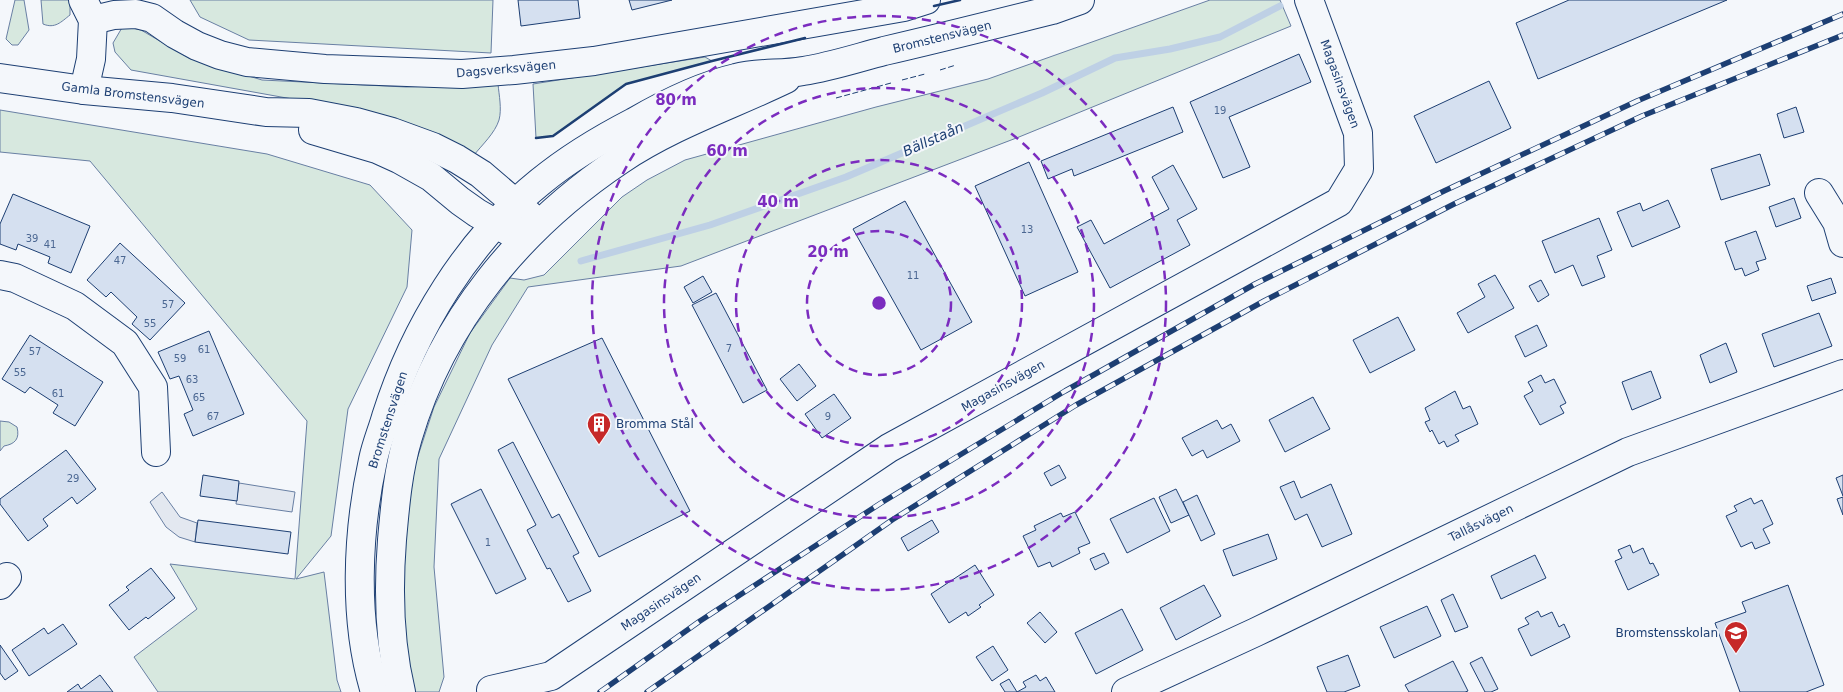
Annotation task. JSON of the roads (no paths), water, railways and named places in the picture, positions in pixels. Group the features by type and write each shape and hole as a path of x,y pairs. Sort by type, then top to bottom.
{"street":[{"name":"Dagsverksvägen","path":"88,10 114,15 136,14 156,9 175,34 197,46 246,62 325,69 462,74 594,61 904,7 926,0"},
{"name":"Bromstensvägen","path":"375,692 362,622 359,567 365,504 373,458 396,383 424,327 449,284 468,257 516,204 538,183 557,169 618,130 657,109 705,88 737,77 802,72 1052,10 1080,0"},
{"name":"Magasinsvägen","path":"491,690 551,676 889,448 1339,202 1359,169 1358,133 1309,0"},
{"path":"84,90 90,59 88,10"},
{"name":"Bromstensvägen","path":"400,692 390,617 390,570 396,502 408,438 430,376 466,310 507,258 532,232 591,180 653,139 802,72"},
{"name":"Gamla Bromstensvägen","path":"0,78 84,90 172,98 266,112 309,113 356,122 392,132 434,147 481,174 516,204 532,232"},
{"name":"Gamla Bromstensvägen","path":"266,112 319,133 353,141 399,159 426,174 460,201 496,224 532,232"},
{"path":"1819,193 1837,222 1843,243"},
{"path":"0,275 15,278 75,306 125,343 153,388 156,452"},
{"name":"Tallåsvägen","path":"1126,692 1249,636 1628,452 1843,374"}],"waterway":[{"name":"Bällstaån","path":"581,261 710,225 846,177 1042,93 1115,58 1170,49 1220,37 1280,6"}],"railway":[{"path":"600,692 700,621 881,503 1065,391 1255,284 1444,191 1637,101 1843,14"},
{"path":"647,692 892,520 1076,405 1264,301 1454,204 1642,116 1843,35"}],"place":[{"name":"Bromma Stål","path":"599,445"},
{"name":"Bromstensskolan","path":"1736,654"}]}
